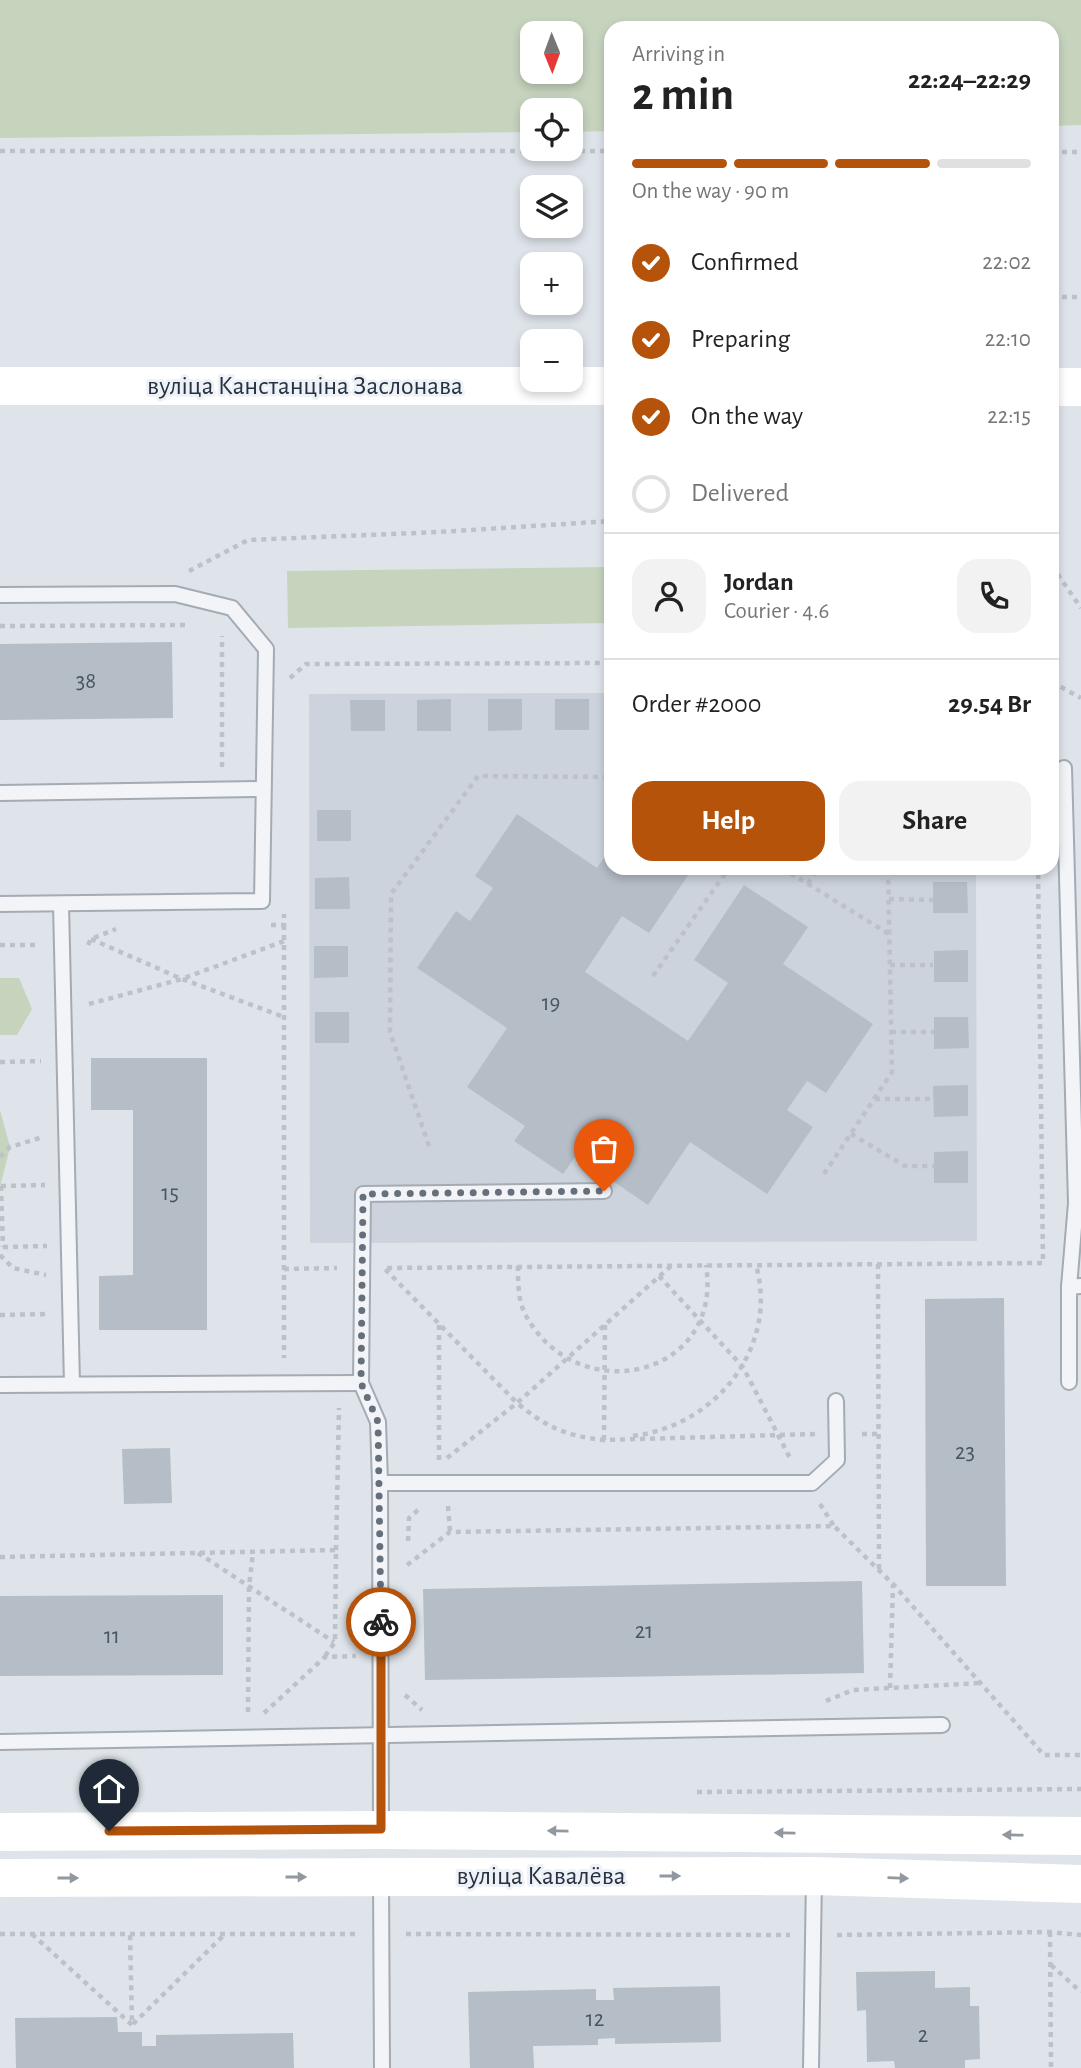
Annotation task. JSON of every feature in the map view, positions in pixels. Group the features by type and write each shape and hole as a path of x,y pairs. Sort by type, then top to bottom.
{"street":[{"name":"вуліца Канстанціна Заслонава","path":"0,386 604,386"},
{"path":"1059,387 1081,387"},
{"path":"381,1829 381,1877"},
{"name":"вуліца Кавалёва","path":"0,1832 381,1829 1081,1836"},
{"name":"вуліца Кавалёва","path":"0,1878 814,1876 1081,1884"}],"lane":[{"path":"0,595 175,594 232,608 266,649 262,901 0,904"},
{"path":"1064,768 1076,1203 1075,1287 1069,1382"},
{"path":"0,793 263,789"},
{"path":"61,904 72,1384"},
{"path":"381,1829 380,1483 378,1422 361,1383 363,1194 604,1191"},
{"path":"0,1385 361,1383"},
{"path":"380,1483 812,1483 837,1460 836,1401"},
{"path":"0,1742 942,1725"},
{"path":"811,2068 814,1876"},
{"path":"381,1877 382,2068"}],"path":[{"path":"0,151 604,151"},
{"path":"1059,152 1081,152"},
{"path":"1059,297 1081,297"},
{"path":"145,594 247,540 439,532 604,520"},
{"path":"1059,576 1081,608"},
{"path":"0,625 189,625 200,628"},
{"path":"211,631 222,633 222,770"},
{"path":"283,685 306,664 604,663"},
{"path":"1059,686 1081,698"},
{"path":"429,1146 390,1032 391,894 478,776 604,777"},
{"path":"653,976 724,875"},
{"path":"793,875 890,935"},
{"path":"808,884 813,875"},
{"path":"824,1174 892,1072 888,875"},
{"path":"878,1434 778,1434 604,1440 558,1431 517,1403 384,1268 1043,1263 1038,875"},
{"path":"889,899 933,900"},
{"path":"284,912 284,1366"},
{"path":"271,925 284,925"},
{"path":"85,948 91,939 114,929 127,929"},
{"path":"91,939 182,979 284,1017"},
{"path":"80,1006 182,979 284,941"},
{"path":"890,965 933,965"},
{"path":"891,1032 934,1032"},
{"path":"874,1100 933,1099"},
{"path":"0,1157 10,1147 54,1134"},
{"path":"850,1134 905,1166 934,1166"},
{"path":"54,1185 1,1186 1,1247 55,1246"},
{"path":"878,1264 879,1570"},
{"path":"517,1266 518,1288 524,1312 542,1337 567,1358 589,1368 620,1373 657,1363 678,1350 700,1318 708,1291 706,1265"},
{"path":"604,1440 644,1435 681,1422 714,1400 743,1367 754,1344 761,1311 762,1295 756,1265"},
{"path":"439,1324 439,1465 517,1403 671,1266"},
{"path":"284,1269 341,1268"},
{"path":"660,1276 743,1367 806,1484 834,1526 893,1584 1044,1755 1081,1755"},
{"path":"0,1315 55,1314"},
{"path":"604,1440 605,1325"},
{"path":"256,1721 325,1657 335,1642 339,1403"},
{"path":"407,1578 409,1518 424,1504"},
{"path":"436,1504 448,1504 450,1532"},
{"path":"407,1565 450,1532 834,1526"},
{"path":"0,1555 13,1557 336,1550"},
{"path":"248,1721 253,1552"},
{"path":"198,1553 335,1642"},
{"path":"890,1688 893,1584"},
{"path":"325,1657 367,1656"},
{"path":"816,1704 853,1690 980,1683"},
{"path":"402,1692 423,1711"},
{"path":"696,1793 1081,1789"},
{"path":"1050,1932 1051,2068"},
{"path":"0,1934 812,1935 1050,1932 1081,1935"},
{"path":"32,1934 132,2025"},
{"path":"130,1934 132,2025"},
{"path":"132,2025 225,1934"},
{"path":"1051,1965 1081,1993"}],"shaded area":[{"path":"604,693 604,875 976,875 977,1241 310,1243 309,694"}],"green space":[{"path":"0,0 1081,0 1081,125 1059,126 1059,21 604,21 604,131 583,132 583,98 520,98 520,132 0,138"},
{"path":"604,567 604,623 288,628 287,571"},
{"path":"0,978 19,978 32,1009 17,1035 0,1035"},
{"path":"0,1110 10,1147 0,1187"}],"building":[{"path":"172,642 173,718 0,720 0,644"},
{"path":"451,699 451,731 417,731 417,700"},
{"path":"488,699 522,699 522,730 488,731"},
{"path":"555,699 589,699 589,730 555,730"},
{"path":"350,700 385,700 385,731 351,731"},
{"path":"317,810 351,810 351,841 317,841"},
{"path":"517,814 597,868 604,858 604,875 688,875 649,933 622,916 585,972 688,1041 728,983 694,960 744,885 808,927 783,964 873,1024 826,1093 807,1081 787,1110 813,1127 767,1194 690,1142 648,1205 576,1156 563,1174 514,1141 525,1126 467,1087 507,1028 417,968 456,911 470,921 493,888 475,876"},
{"path":"349,877 350,909 315,909 315,878"},
{"path":"933,882 967,882 968,913 933,913"},
{"path":"314,946 348,946 348,977 314,978"},
{"path":"968,950 968,982 934,982 934,951"},
{"path":"315,1012 349,1012 349,1043 315,1043"},
{"path":"934,1017 968,1017 969,1048 934,1049"},
{"path":"91,1058 207,1058 207,1330 99,1330 99,1276 133,1275 133,1110 91,1110"},
{"path":"968,1085 968,1116 934,1117 933,1086"},
{"path":"968,1151 968,1183 934,1183 934,1152"},
{"path":"1004,1298 1006,1586 926,1586 925,1299"},
{"path":"170,1448 172,1503 124,1504 122,1449"},
{"path":"862,1581 864,1673 425,1680 423,1589"},
{"path":"223,1595 223,1675 0,1676 0,1596"},
{"path":"935,1971 935,1988 970,1987 970,2006 979,2006 980,2059 965,2060 965,2068 895,2068 894,2061 867,2062 866,2010 857,2011 856,1972"},
{"path":"720,1986 721,2042 615,2044 615,2038 598,2039 598,2045 533,2046 534,2068 470,2068 468,1992 596,1989 596,2000 614,2000 613,1988"},
{"path":"117,2017 118,2032 142,2032 142,2046 156,2046 156,2035 293,2033 294,2068 16,2068 15,2018"}],"way so far":[{"path":"381,1622 378,1422 361,1383 363,1194 604,1191"}],"route":[{"path":"109,1831 381,1829 381,1622"}]}
